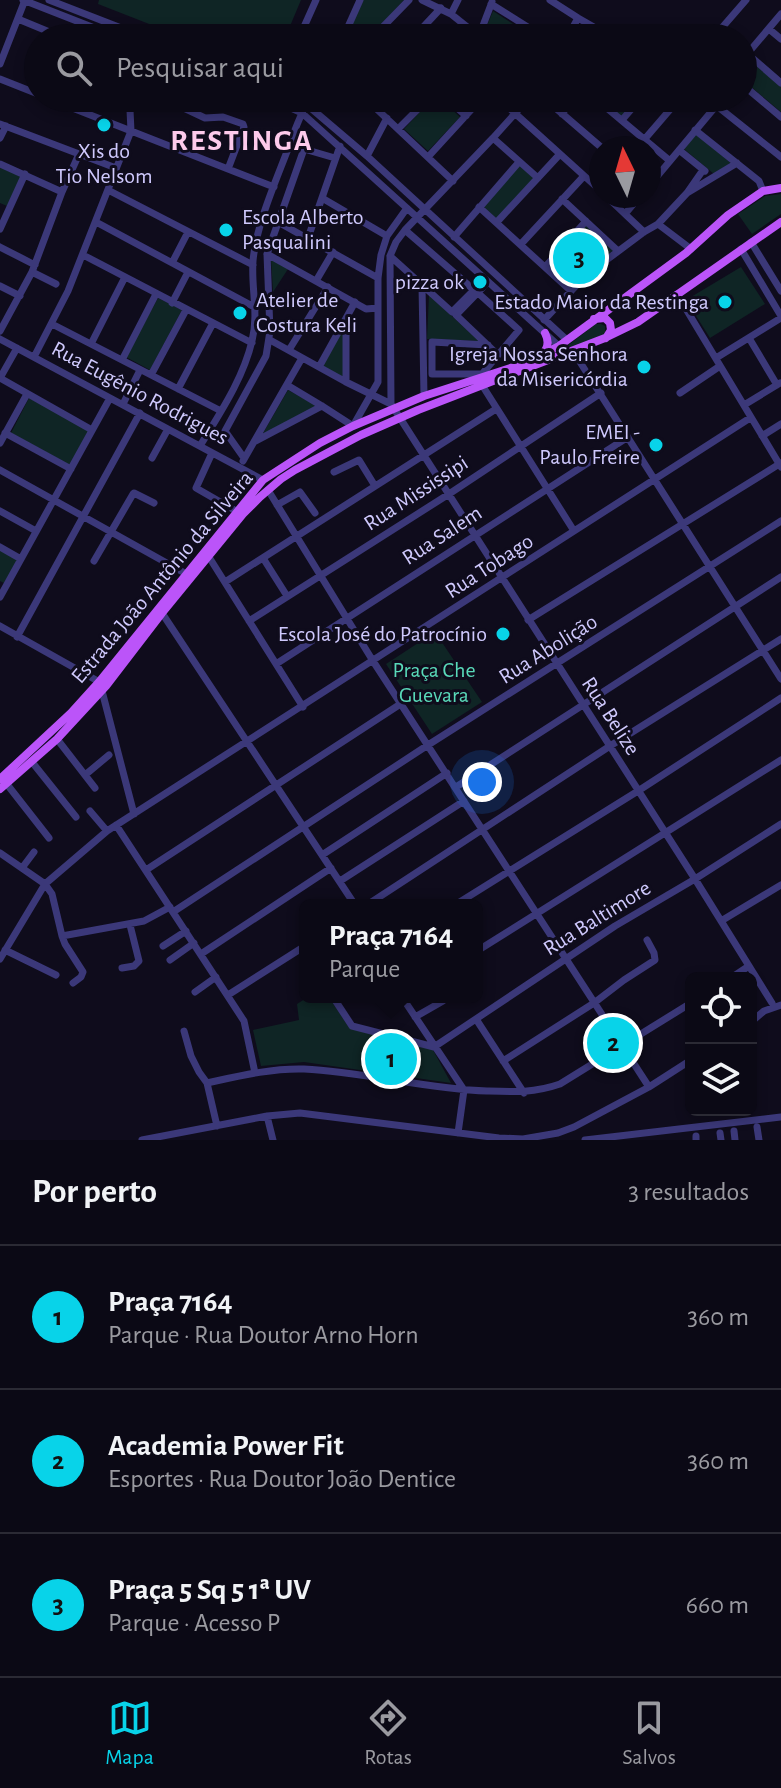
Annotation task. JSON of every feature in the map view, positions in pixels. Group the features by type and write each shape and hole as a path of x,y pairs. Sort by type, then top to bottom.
{"main road":[{"name":"Estrada João Antônio da Silveira","path":"216,542 268,490 295,470 361,435 483,379 526,363 563,343 691,249 728,215 763,191 781,188"},
{"name":"Estrada João Antônio da Silveira","path":"2,780 32,762 57,739 203,561 236,511 263,480 320,443 390,408 573,351 638,322 781,222"},
{"path":"594,319 605,318 610,323 611,330 605,338"},
{"path":"541,355 548,342 545,333"},
{"path":"563,343 573,351"},
{"path":"361,435 386,418 390,408"},
{"path":"263,480 281,479"},
{"name":"Estrada João Antônio da Silveira","path":"2,780 102,686"}],"street":[{"path":"0,64 24,0 85,24"},
{"path":"49,0 111,24"},
{"path":"305,24 316,0"},
{"path":"349,24 360,0"},
{"path":"386,24 409,0"},
{"path":"422,0 441,8 464,24"},
{"path":"451,14 458,0"},
{"path":"550,0 588,24"},
{"path":"726,24 746,0"},
{"path":"484,24 492,2 523,24"},
{"path":"427,24 441,8"},
{"path":"757,42 781,14"},
{"path":"575,24 578,18"},
{"path":"18,19 30,24"},
{"path":"769,29 781,39"},
{"path":"757,64 781,83"},
{"path":"0,79 24,88"},
{"path":"757,97 781,117"},
{"path":"83,112 274,187"},
{"path":"34,357 52,324 96,222 131,131 130,112"},
{"path":"192,112 205,118 223,117 243,124 228,169"},
{"path":"317,112 544,320 563,343"},
{"path":"380,112 453,181"},
{"path":"398,129 413,112"},
{"path":"462,112 466,116"},
{"path":"428,157 470,112"},
{"path":"560,112 589,137"},
{"path":"612,112 641,136"},
{"path":"622,120 629,112"},
{"path":"648,136 668,112"},
{"path":"661,172 711,112"},
{"path":"724,112 781,157"},
{"path":"200,446 243,369 252,343 256,308 255,246 302,113 545,333 563,343"},
{"path":"390,408 390,256 405,230 515,113 589,180"},
{"path":"367,156 387,118"},
{"path":"0,138 3,125 116,168"},
{"path":"695,130 759,181 763,191"},
{"path":"493,138 538,178"},
{"path":"308,238 340,146"},
{"path":"244,458 225,431 266,356 270,336 267,254 304,149 335,158"},
{"path":"679,150 714,178"},
{"path":"661,153 670,161"},
{"path":"0,331 34,268 79,154"},
{"path":"497,222 560,154"},
{"path":"454,237 519,162"},
{"path":"687,193 737,163"},
{"path":"0,164 62,192"},
{"path":"544,320 585,276 658,224 687,193 703,170"},
{"path":"0,229 25,174"},
{"path":"521,244 584,176"},
{"path":"108,190 253,265"},
{"path":"322,198 387,236"},
{"path":"562,199 618,251"},
{"path":"0,207 8,211"},
{"path":"479,207 571,291"},
{"path":"287,385 353,426 378,382 378,278 381,255 387,236 407,208"},
{"path":"619,208 644,232"},
{"path":"625,214 630,208"},
{"path":"545,267 586,221"},
{"path":"96,222 256,308"},
{"path":"278,222 378,278"},
{"path":"658,224 691,249"},
{"path":"405,230 474,290 454,314"},
{"path":"172,263 188,232"},
{"path":"751,242 780,286 767,290"},
{"path":"0,247 56,284"},
{"path":"680,393 749,338 781,317 741,249"},
{"path":"316,281 333,252"},
{"path":"267,254 366,309 378,308"},
{"path":"83,255 252,343"},
{"path":"390,256 498,355"},
{"path":"172,303 188,272"},
{"path":"91,344 125,277"},
{"path":"454,314 488,282"},
{"path":"0,286 20,296"},
{"path":"422,286 424,396"},
{"path":"289,350 328,287"},
{"path":"478,293 519,330"},
{"path":"122,360 156,294"},
{"path":"528,620 780,465 677,294"},
{"path":"319,367 355,302"},
{"path":"151,375 186,310"},
{"path":"483,379 528,318"},
{"path":"255,320 289,350 390,408"},
{"path":"346,320 346,382"},
{"path":"178,389 213,323"},
{"path":"52,324 221,411"},
{"path":"744,405 779,384 749,338"},
{"name":"Rua Eugênio Rodrigues","path":"0,339 263,480"},
{"path":"483,379 432,374 432,342 488,345"},
{"path":"17,348 0,378 92,430"},
{"path":"573,351 781,679"},
{"path":"239,467 302,358"},
{"path":"123,404 140,370"},
{"path":"483,379 496,409 574,531"},
{"name":"Rua Mississipi","path":"249,621 601,393"},
{"path":"0,443 27,394"},
{"path":"0,597 3,585 21,559 110,398"},
{"path":"253,443 322,406"},
{"name":"Rua Belize","path":"390,408 449,494 776,1004"},
{"path":"225,582 496,409"},
{"path":"17,637 140,413"},
{"name":"Rua Tobago","path":"0,959 45,884 107,831 750,418"},
{"path":"762,436 781,424"},
{"path":"152,458 168,429"},
{"path":"5,433 71,469"},
{"name":"Rua Salem","path":"276,664 628,437"},
{"path":"212,453 196,488 236,511"},
{"path":"334,472 359,460 375,486"},
{"path":"0,470 189,575"},
{"path":"268,490 373,661 649,1087"},
{"path":"277,505 300,492 315,513"},
{"path":"94,561 134,493 154,503"},
{"path":"0,511 36,531"},
{"name":"Rua Abolição","path":"62,936 130,925 172,910 781,521"},
{"path":"0,547 21,559"},
{"path":"263,558 287,596"},
{"path":"203,561 225,582 303,707"},
{"path":"456,787 781,577"},
{"path":"160,610 351,899"},
{"path":"0,626 102,686 134,814"},
{"path":"376,899 781,639"},
{"path":"465,899 781,698"},
{"path":"146,870 402,703"},
{"path":"57,739 95,788"},
{"path":"85,775 109,755"},
{"path":"483,947 781,760"},
{"path":"32,762 76,817"},
{"path":"322,855 447,773"},
{"path":"2,780 49,838"},
{"path":"340,881 464,801"},
{"path":"90,811 107,831"},
{"name":"Rua Baltimore","path":"434,1047 565,958 781,824"},
{"path":"116,825 247,1027 255,1073"},
{"path":"22,868 34,852"},
{"path":"0,853 45,884 52,894 65,944 83,972 73,983"},
{"path":"201,954 331,868"},
{"path":"721,921 780,887"},
{"path":"122,968 134,966 139,961 130,925"},
{"path":"163,946 186,931"},
{"path":"503,1061 655,960 647,940"},
{"path":"170,960 194,943"},
{"path":"5,950 56,975"},
{"path":"228,995 299,953"},
{"path":"740,972 749,966"},
{"path":"195,992 216,977"},
{"path":"757,1017 776,1004 781,996"},
{"path":"337,1003 352,1026 434,1047"},
{"path":"406,1003 464,1090 454,1135"},
{"path":"415,1017 440,1003"},
{"path":"207,1083 255,1073 304,1069 464,1090 524,1093 560,1084 685,1007"},
{"path":"476,1019 524,1093"},
{"path":"184,1031 191,1056 207,1083 217,1126"},
{"path":"142,1140 267,1116 300,1113 475,1138 559,1137 685,1064"},
{"path":"267,1116 273,1140"},
{"path":"585,1140 664,1136 781,1117"},
{"path":"757,1127 759,1140"}],"green space":[{"path":"99,0 301,0 291,24 149,24 98,4"},
{"path":"362,0 404,0 381,24 352,24"},
{"path":"493,11 513,24 488,24"},
{"path":"757,67 781,87 781,112 757,92"},
{"path":"420,112 455,112 460,117 428,151 404,129"},
{"path":"696,134 731,163 714,174 684,149"},
{"path":"519,165 534,178 497,219 483,206"},
{"path":"0,166 22,176 7,206 0,203"},
{"path":"781,194 781,214 752,234 738,214 765,196"},
{"path":"586,225 614,250 570,286 548,267"},
{"path":"271,259 288,269 273,292"},
{"name":"Estado Maior da Restinga","path":"741,267 765,304 710,338 686,300"},
{"path":"429,295 479,341 427,339"},
{"path":"158,298 182,310 150,370 126,357"},
{"path":"596,324 605,326 603,335 573,348 567,346"},
{"path":"343,328 344,378 323,366"},
{"path":"288,390 317,406 262,435"},
{"path":"29,398 89,430 70,465 11,433"},
{"path":"0,550 18,560 4,583 0,581"},
{"name":"Praça Che Guevara","path":"435,632 482,702 432,734 386,664"},
{"path":"333,1003 348,1026 433,1050 451,1083 304,1062 261,1066 253,1030 299,1020 297,1004"}],"place":[{"name":"Xis do Tio Nelsom","path":"104,125"},
{"name":"Escola Alberto Pasqualini","path":"226,230"},
{"name":"Praça 5 Sq 5 1ª UV","path":"579,258"},
{"name":"pizza ok","path":"480,282"},
{"name":"Estado Maior da Restinga","path":"725,302"},
{"name":"Atelier de Costura Keli","path":"240,313"},
{"name":"Igreja Nossa Senhora da Misericórdia","path":"644,367"},
{"name":"EMEI - Paulo Freire","path":"656,445"},
{"name":"Escola José do Patrocínio","path":"503,634"},
{"name":"Academia Power Fit","path":"613,1043"},
{"name":"Praça 7164","path":"391,1059"}],"district":[{"name":"RESTINGA","path":"242,141"}]}
